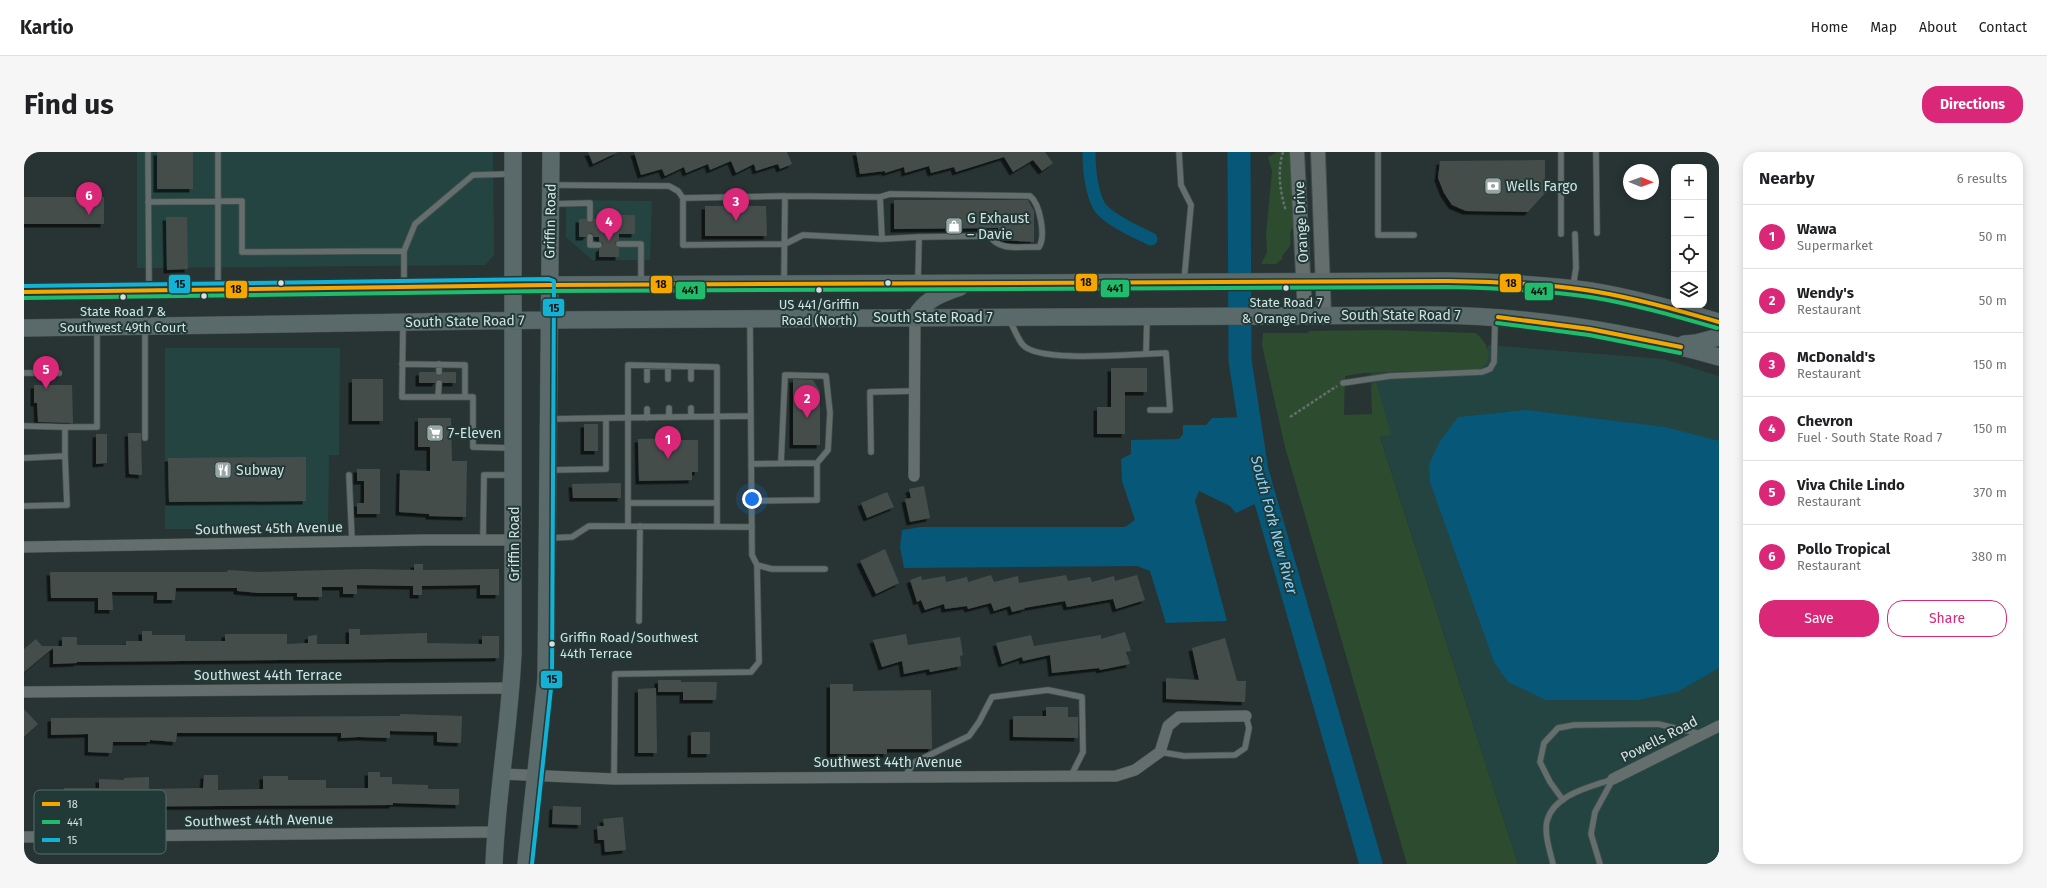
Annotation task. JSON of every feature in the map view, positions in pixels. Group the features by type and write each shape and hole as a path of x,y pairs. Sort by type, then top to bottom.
{"main road":[{"name":"Griffin Road","path":"494,864 495,832 512,688 514,540 514,152"},
{"name":"Griffin Road","path":"526,864 546,680 551,152"},
{"path":"24,292 641,284 1498,282 1572,289 1633,299 1719,322"},
{"path":"915,317 922,306 936,296 971,283"},
{"name":"South State Road 7","path":"24,328 549,320 1432,315 1495,317 1560,324 1618,333 1670,344 1719,357"},
{"path":"1670,344 1696,344 1719,337"}],"street":[{"name":"Orange Drive","path":"1297,152 1305,316"},
{"name":"Orange Drive","path":"1318,152 1324,315"},
{"path":"914,476 915,317"},
{"name":"Southwest 45th Avenue","path":"24,547 352,541 514,540"},
{"name":"Southwest 44th Terrace","path":"24,692 512,688"},
{"path":"1160,752 1168,726 1179,717 1246,716"},
{"name":"Powells Road","path":"1613,779 1719,726"},
{"name":"Southwest 44th Avenue","path":"502,774 614,779 1116,776 1135,770 1160,752"},
{"name":"Southwest 44th Avenue","path":"166,835 495,832"},
{"name":"Southwest 44th Avenue","path":"24,837 34,837"}],"lane":[{"path":"148,152 149,290"},
{"path":"218,152 218,289"},
{"path":"1179,152 1181,186 1191,205 1184,283"},
{"path":"1378,152 1378,235 1414,235"},
{"path":"1561,152 1561,234"},
{"path":"1596,152 1597,233"},
{"path":"404,287 404,251 415,224 473,175 514,173"},
{"path":"550,185 669,186 678,191 683,198 683,245 785,244 803,235 882,239 990,236 993,242 1000,246 1039,247 1042,242 1038,204 1030,196 890,194 880,197 785,196 683,198"},
{"path":"784,284 785,196"},
{"path":"880,197 882,239"},
{"path":"148,202 242,201 242,252 404,251"},
{"path":"550,204 590,203 590,219"},
{"path":"1572,289 1576,268 1575,234"},
{"path":"590,237 590,245 599,245"},
{"path":"918,283 919,237"},
{"path":"619,244 641,244 641,284"},
{"path":"1146,354 1147,316"},
{"path":"1008,317 1023,345 1035,352 1083,356 1166,353 1170,410 1150,410"},
{"path":"1342,383 1374,377 1482,372 1490,370 1494,362 1495,317"},
{"path":"614,779 615,674 751,672 759,662 758,565 752,555 750,319"},
{"path":"403,322 402,397 473,397 473,448 514,448"},
{"path":"145,325 145,438"},
{"path":"24,426 97,427 97,327"},
{"path":"402,364 465,365 465,397"},
{"path":"439,364 439,372"},
{"path":"628,526 628,366 668,366 717,367 717,527"},
{"path":"647,366 647,380"},
{"path":"668,366 668,379"},
{"path":"691,367 691,379"},
{"path":"24,373 59,373"},
{"path":"752,501 816,500 816,463 828,450 830,413 826,376 785,375 781,463"},
{"path":"438,397 439,383"},
{"path":"871,452 870,392 915,392"},
{"path":"669,408 669,417"},
{"path":"690,408 691,417"},
{"path":"647,409 647,418"},
{"path":"548,419 751,416"},
{"path":"548,470 606,469 606,418"},
{"path":"24,506 67,505 65,427"},
{"path":"24,458 65,456"},
{"path":"751,464 816,463"},
{"path":"483,540 484,475 514,474"},
{"path":"349,475 352,541"},
{"path":"628,503 717,502"},
{"path":"548,538 572,537 589,526 752,527"},
{"path":"639,621 640,526"},
{"path":"758,565 772,568 826,569"},
{"path":"637,666 637,674"},
{"path":"904,777 915,762 969,736 979,722 992,697 1048,690 1082,697 1083,752 1071,776"},
{"path":"1160,752 1184,756 1235,755 1245,748 1250,728 1246,716"},
{"path":"1563,800 1550,782 1540,762 1544,743 1558,728 1574,724 1658,724 1703,734"},
{"path":"1553,864 1548,841 1547,821 1557,803 1580,790 1613,779"},
{"path":"1600,864 1591,834 1595,812 1613,779"}],"path":[{"path":"1290,417 1342,383"}],"shaded area":[{"path":"137,152 493,152 494,255 485,265 137,268"},
{"path":"566,200 652,201 650,260 592,260 566,237"},
{"path":"1488,345 1663,359 1719,376 1719,864 1518,864 1380,436 1390,435 1373,384 1371,387 1371,373 1479,369 1488,352"},
{"path":"165,348 340,348 339,455 329,455 328,529 165,529"}],"green space":[{"path":"1277,152 1290,152 1293,227 1291,231 1290,245 1282,259 1276,264 1261,264 1267,252 1266,234 1272,171 1268,157"},
{"path":"1382,330 1475,333 1484,341 1488,351 1489,356 1487,361 1479,369 1364,373 1345,376 1344,415 1372,414 1371,387 1376,382 1391,435 1380,437 1518,864 1407,864 1285,447 1262,345 1263,333"}],"water":[{"path":"1526,410 1665,427 1719,441 1719,668 1677,692 1637,700 1546,700 1508,682 1494,662 1430,482 1429,464 1440,441 1458,417"},
{"path":"1249,417 1257,471 1257,503 1236,513 1230,506 1199,491 1195,501 1227,621 1166,623 1150,571 1137,566 904,568 900,547 902,530 921,527 1125,527 1135,520 1122,481 1121,459 1131,454 1131,440 1179,439 1183,434 1183,425 1206,425 1212,418"}],"building":[{"path":"157,152 193,152 193,189 157,189"},
{"path":"588,152 618,152 593,164"},
{"path":"634,152 787,152 792,164 780,169 778,164 756,171 754,164 736,173 731,161 710,170 708,164 686,173 684,167 665,176 662,169 641,175"},
{"path":"856,152 1045,152 1053,163 1042,171 1033,160 1013,172 1004,157 956,172 954,167 931,173 929,166 905,173 904,167 885,173 885,171 860,174"},
{"name":"Wells Fargo","path":"1545,160 1545,193 1528,212 1466,211 1452,205 1444,193 1438,178 1440,161"},
{"path":"24,197 104,197 104,224 24,224"},
{"path":"894,200 1028,200 1034,211 1034,242 1001,240 998,238 998,228 894,229"},
{"path":"705,206 766,206 767,236 705,236"},
{"path":"603,215 635,215 635,234 619,234 619,240 615,242 616,246 619,248 619,257 599,257 599,249 602,247 603,243 599,241 599,237 594,237 592,233 588,234 586,237 579,237 579,219 586,219 590,223 594,219 603,219"},
{"path":"166,217 187,217 188,269 167,270"},
{"path":"1111,368 1147,368 1147,392 1125,392 1125,434 1097,434 1097,407 1111,407"},
{"name":"7-Eleven","path":"419,372 435,372 439,376 443,372 456,372 456,383 443,383 439,379 435,383 419,383"},
{"path":"352,379 383,379 383,421 352,421"},
{"path":"793,379 813,380 820,391 820,445 793,445"},
{"path":"34,385 72,385 73,423 38,422 37,403 34,403"},
{"path":"418,418 451,418 452,461 467,461 466,517 429,516 429,514 399,512 400,470 430,471 430,447 418,447"},
{"path":"584,424 598,424 598,451 584,451"},
{"path":"128,433 141,433 142,475 129,474"},
{"path":"96,434 107,434 107,463 96,464"},
{"path":"676,438 676,440 698,440 698,472 692,472 692,480 639,481 638,439"},
{"path":"306,457 306,501 169,502 168,458"},
{"path":"357,469 380,469 380,514 357,514 357,503 364,503 364,481 357,481"},
{"path":"621,483 621,498 573,498 572,484"},
{"path":"924,486 930,518 910,522 905,499 911,498 909,489"},
{"path":"887,492 894,507 867,518 861,503"},
{"path":"885,549 899,583 876,594 860,561"},
{"path":"414,564 423,564 423,570 499,569 499,595 480,595 480,585 422,586 422,595 413,595 413,586 357,585 357,594 343,594 343,587 322,587 322,597 297,597 297,593 259,593 237,591 237,588 176,588 175,600 157,600 157,592 112,592 113,610 98,610 98,598 51,598 50,572 227,572 228,570 259,572 366,569 414,570"},
{"path":"991,575 994,582 1018,576 1019,583 1066,575 1068,581 1090,577 1092,582 1114,576 1115,581 1137,575 1145,600 1116,609 1113,599 1067,607 1065,601 1024,608 1025,609 1012,612 1010,606 994,611 991,603 968,609 967,606 945,609 944,604 925,610 921,600 917,602 910,580 921,576 922,580 945,576 946,582 967,577 968,582"},
{"path":"349,629 360,629 360,635 427,633 427,643 482,644 482,636 499,636 499,658 77,662 53,664 53,648 24,672 24,649 36,639 42,646 62,646 62,637 77,637 77,645 126,645 126,641 142,641 142,631 152,631 152,635 185,635 185,641 225,641 225,634 287,634 287,644 308,643 308,636 317,635 317,644 349,644"},
{"path":"1125,632 1131,651 1126,652 1130,664 1100,670 1099,668 1052,673 1050,655 1023,661 1022,657 1002,664 996,643 1031,635 1034,646 1101,635 1101,639"},
{"path":"906,634 908,645 960,637 963,655 960,656 961,666 930,672 929,669 904,674 902,661 882,667 873,640"},
{"path":"1225,638 1237,681 1246,681 1245,702 1166,699 1166,678 1199,680 1192,648"},
{"path":"658,680 681,680 681,682 717,682 716,700 683,700 683,692 658,692"},
{"path":"830,684 853,684 853,691 931,690 932,749 887,749 887,754 830,754"},
{"path":"656,688 657,753 638,753 638,689"},
{"path":"1046,707 1068,707 1068,717 1078,717 1078,738 1013,737 1013,716 1046,716"},
{"path":"24,709 38,724 24,737"},
{"path":"400,714 462,716 461,743 437,742 437,732 390,731 390,738 341,738 341,733 177,733 176,742 150,740 150,742 113,742 112,753 88,752 88,734 51,735 51,718 400,716"},
{"path":"691,732 710,732 710,754 691,754"},
{"path":"368,772 380,772 380,777 392,777 392,784 428,785 428,789 459,789 459,805 393,803 393,805 166,806 166,790 64,790 64,788 99,788 99,779 124,780 124,778 149,777 149,789 203,788 204,775 218,775 218,790 263,789 263,776 288,776 288,780 326,780 326,788 368,788"},
{"path":"553,806 581,807 581,825 552,824"},
{"path":"623,817 626,850 605,852 604,840 598,840 597,826 604,826 603,819"}],"waterway":[{"path":"1089,152 1091,180 1099,206 1116,221 1151,239"},
{"name":"South Fork New River","path":"1239,152 1240,360 1257,471 1371,864"}],"transit line":[{"name":"15","path":"24,286 549,279 554,281 552,679 532,864"},
{"name":"18","path":"24,292 549,285 1447,281 1501,282 1574,288 1640,301 1719,322"},
{"name":"441","path":"24,298 549,291 1447,287 1519,290 1590,297 1638,307 1717,328"},
{"name":"18","path":"1498,317 1590,329 1681,347"},
{"name":"441","path":"1497,323 1589,335 1680,353"}],"place":[{"name":"Wells Fargo","path":"1493,186"},
{"name":"Pollo Tropical","path":"89,215"},
{"name":"McDonald's","path":"736,221"},
{"name":"G Exhaust – Davie","path":"954,226"},
{"name":"Chevron","path":"609,241"},
{"name":"State Road 7 & Orange Drive","path":"1286,288"},
{"name":"US 441/Griffin Road (North)","path":"819,290"},
{"name":"State Road 7 & Southwest 49th Court","path":"123,297"},
{"name":"Viva Chile Lindo","path":"46,389"},
{"name":"Wendy's","path":"807,418"},
{"name":"7-Eleven","path":"435,433"},
{"name":"Wawa","path":"668,459"},
{"name":"Subway","path":"223,470"},
{"name":"Griffin Road/Southwest 44th Terrace","path":"552,644"}]}
